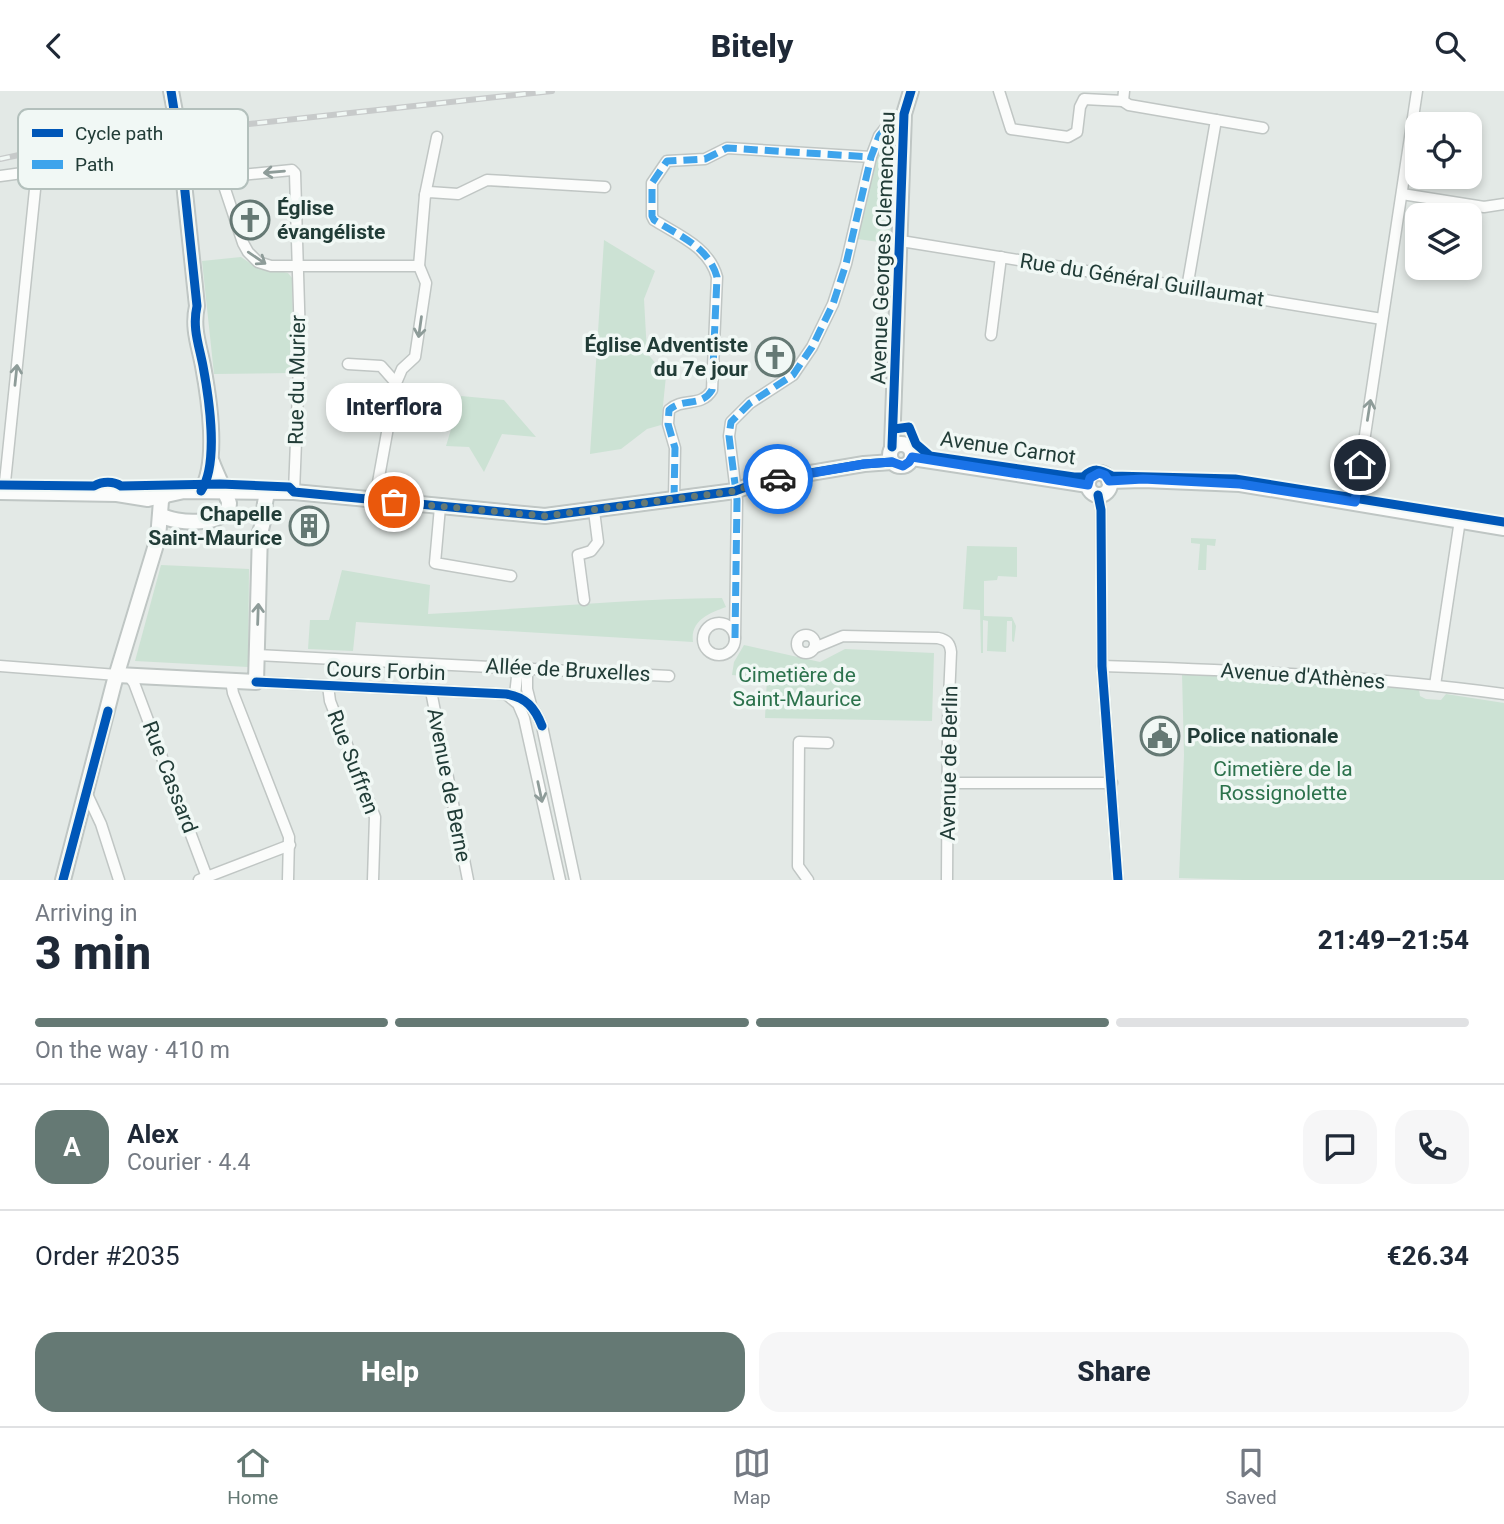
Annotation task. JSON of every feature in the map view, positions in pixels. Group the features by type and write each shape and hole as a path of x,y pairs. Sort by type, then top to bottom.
{"main road":[{"path":"171,91 174,109"},
{"name":"Avenue Georges Clemenceau","path":"892,454 904,114 911,91"},
{"path":"63,880 86,792 123,675 165,510 201,491 210,475 212,462 208,402 194,319 197,306 185,189"},
{"name":"Avenue Georges Clemenceau","path":"894,407 910,452"},
{"path":"201,491 226,497 261,492 294,492 545,516 735,491 762,481 864,464 892,454 903,466 909,462 910,452"},
{"name":"Avenue Carnot","path":"910,452 1093,490"},
{"path":"2,492 117,493 148,499 165,510 214,521 226,512 226,497 212,462"},
{"path":"1093,490 1107,491 1109,481 1143,479 1240,484 1504,528"},
{"path":"256,682 260,532 263,526 261,492"},
{"name":"Cours Forbin","path":"123,675 256,682"}],"street":[{"path":"999,91 1011,129 1068,137 1077,132 1080,107 1084,99 1124,96 1129,105 1264,128"},
{"path":"1355,502 1417,91"},
{"path":"735,638 735,491 729,436 732,422 750,403 793,375 817,338 833,303 846,264 871,157 879,136 894,117 904,114"},
{"path":"1187,288 1216,120"},
{"path":"375,499 396,383 402,369 415,357 426,283 419,266 425,195 437,137"},
{"path":"674,499 676,448 668,424 669,410 679,403 704,400 712,390 717,277 715,269 701,248 654,220 653,178 667,161 705,159 727,148 871,157"},
{"name":"Rue du Murier","path":"248,174 292,170 295,173 300,339 294,492"},
{"path":"0,177 18,174"},
{"path":"425,195 429,192 466,192 487,180 605,187"},
{"path":"2,492 35,189"},
{"path":"225,189 248,252 263,264 297,267 419,266"},
{"path":"1402,194 1484,207 1504,204"},
{"name":"Rue du Général Guillaumat","path":"901,241 1382,319"},
{"path":"991,335 1001,257"},
{"path":"348,363 380,366 396,383"},
{"path":"1093,490 1101,510 1102,666 1118,880"},
{"path":"440,507 435,563 511,576"},
{"path":"584,600 578,555 591,551 598,542 594,511"},
{"path":"1435,685 1460,520"},
{"name":"Avenue de Berlin","path":"814,648 843,636 938,638 945,639 951,647 947,880"},
{"name":"Allée de Bruxelles","path":"257,655 669,675"},
{"path":"0,666 123,675"},
{"name":"Avenue d'Athènes","path":"1102,666 1197,668 1435,685 1504,694"},
{"path":"511,694 523,668"},
{"path":"523,668 532,706 542,726 575,880"},
{"name":"Rue Cassard","path":"123,675 134,683 205,879"},
{"path":"231,681 233,693 290,845 288,880"},
{"name":"Cours Forbin","path":"256,682 511,694"},
{"name":"Rue Suffren","path":"328,687 330,701 375,817 373,880"},
{"name":"Avenue de Berne","path":"431,691 468,880"},
{"path":"511,694 532,706"},
{"path":"511,694 524,717 559,880"},
{"path":"808,880 798,866 799,742 828,743"},
{"path":"948,783 1112,783"},
{"path":"86,792 101,824 119,880"},
{"path":"77,827 101,824"},
{"path":"205,879 290,845"}],"green space":[{"path":"890,131 897,135 894,244 857,239 881,141"},
{"path":"604,240 655,271 644,299 647,353 666,376 661,425 647,429 621,449 590,454"},
{"path":"241,257 253,265 288,273 292,278 294,373 214,374 202,261"},
{"path":"461,396 504,400 536,437 502,434 484,472 469,447 446,446"},
{"path":"1191,538 1216,539 1215,546 1207,545 1206,570 1198,570 1200,544 1191,543"},
{"path":"967,546 1017,547 1017,577 998,576 997,580 984,581 984,616 1012,617 1016,626 1014,642 1012,621 1007,621 1006,652 987,651 988,621 983,620 981,653 980,610 963,609"},
{"path":"161,565 249,569 248,667 135,661"},
{"path":"342,570 430,585 428,614 722,598 726,607 702,618 695,628 693,642 356,622 353,651 308,649 310,620 329,620"},
{"name":"Cimetière de Saint-Maurice","path":"744,645 820,662 845,649 934,653 932,721 765,718 767,678 732,675 734,662"},
{"name":"Cimetière de la Rossignolette","path":"1182,673 1342,686 1419,689 1420,696 1426,699 1441,700 1446,694 1504,703 1504,880 1179,878 1184,755"}],"railway":[{"path":"248,124 552,91"},
{"path":"0,159 18,155"}],"marked path":[{"path":"735,638 737,500 729,436 731,422 750,403 793,375 812,347 833,304 846,264 871,157 879,136 894,117 904,114"},
{"path":"674,499 675,448 668,424 669,410 680,404 703,399 712,390 717,277 700,250 654,220 652,183 667,161 705,159 727,148 871,157"}],"cycle path":[{"path":"171,91 174,109"},
{"path":"892,447 904,114 911,91"},
{"path":"185,189 197,306 196,329 211,430 210,465 201,491"},
{"path":"894,429 909,427 916,444 930,456 1074,477 1083,477 1097,470 1112,476 1235,479 1504,522"},
{"path":"0,485 94,486 108,482 121,486 220,484 289,487 294,492 545,516 735,491 762,481 892,462"},
{"path":"1098,495 1101,510 1102,666 1118,880"},
{"path":"256,682 506,694 529,704 542,726"},
{"path":"63,880 108,711"}],"way so far":[{"path":"394,502 553,516 735,491 762,481 778,479"}],"place":[{"name":"Église évangéliste","path":"250,220"},
{"name":"Église Adventiste du 7e jour","path":"775,357"},
{"name":"Interflora","path":"394,502"},
{"name":"Chapelle Saint-Maurice","path":"309,526"},
{"name":"Police nationale","path":"1160,736"}],"route":[{"path":"778,479 864,464 892,462 903,466 912,457 1088,485 1090,478 1099,473 1105,475 1109,481 1143,479 1240,484 1355,502 1360,465"}]}
